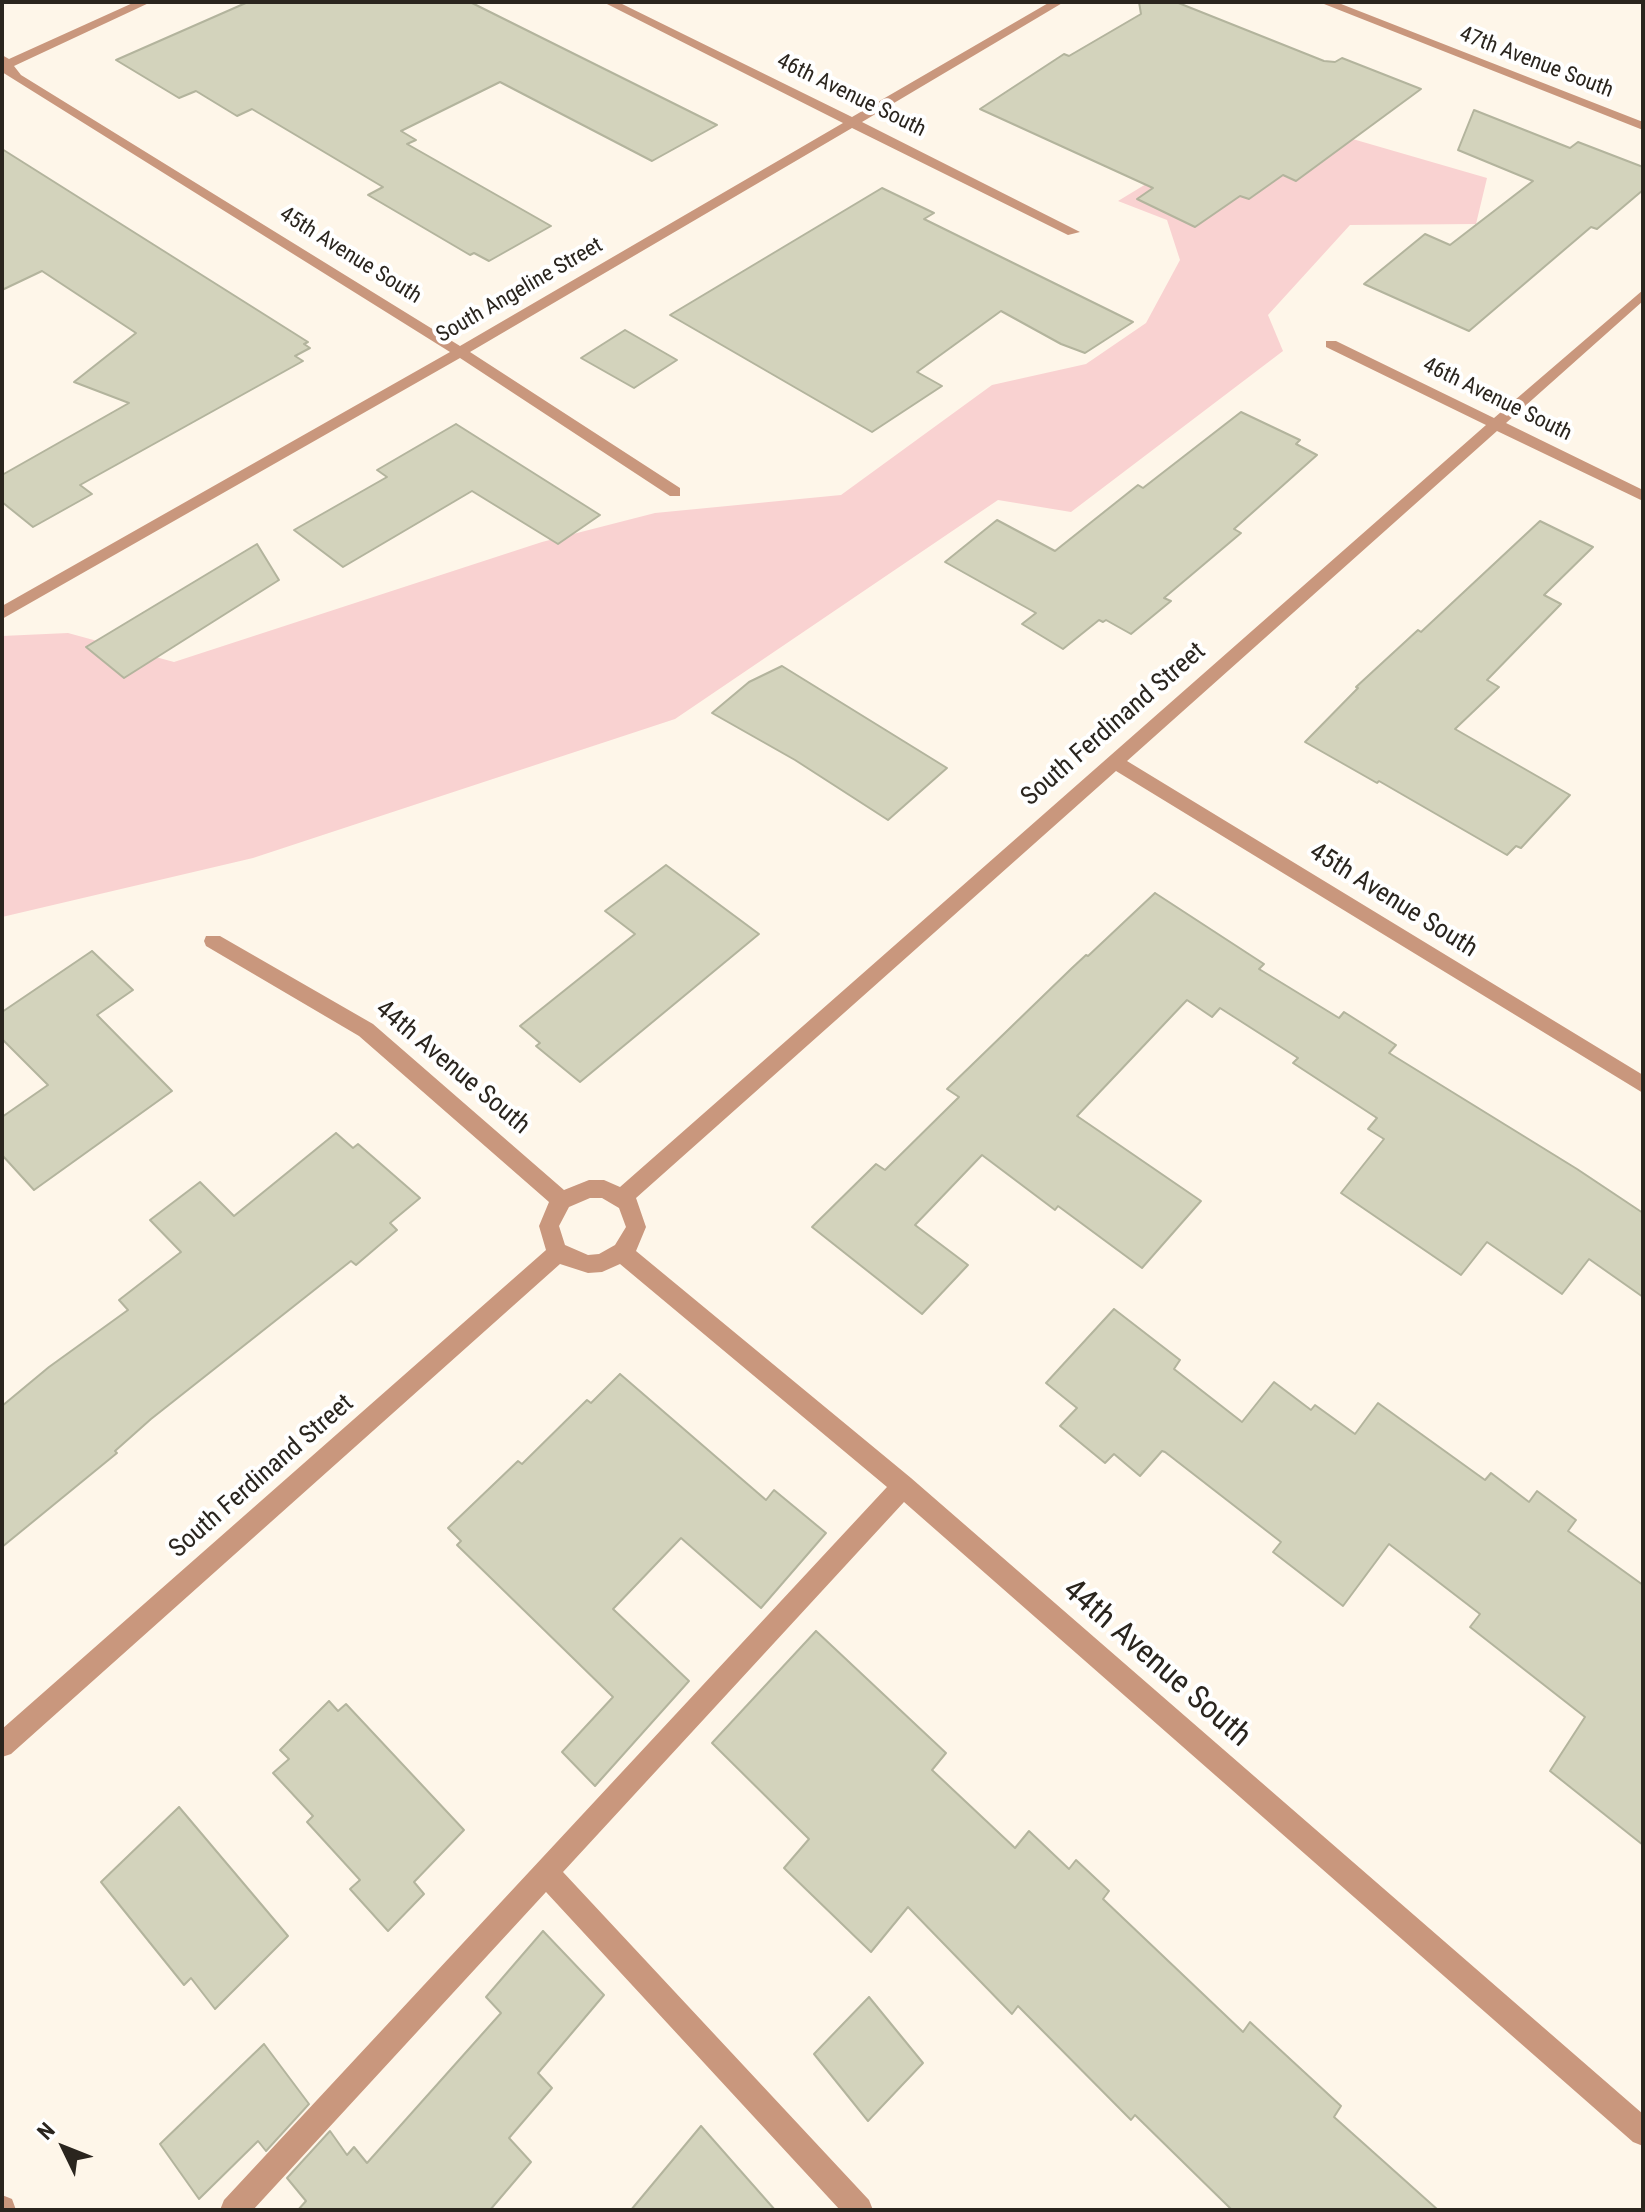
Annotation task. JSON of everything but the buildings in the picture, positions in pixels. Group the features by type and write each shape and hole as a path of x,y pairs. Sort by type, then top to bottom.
{"street":[{"path":"4,64 145,2"},
{"name":"46th Avenue South","path":"609,2 1073,232"},
{"name":"South Angeline Street","path":"2,613 460,352 1058,2"},
{"name":"47th Avenue South","path":"1325,2 1643,126"},
{"name":"45th Avenue South","path":"4,64 17,78 460,352 675,492"},
{"name":"South Ferdinand Street","path":"622,1198 1643,294"},
{"name":"46th Avenue South","path":"1331,344 1643,496"},
{"name":"45th Avenue South","path":"1115,762 1643,1085"},
{"name":"44th Avenue South","path":"213,941 366,1030 562,1201"},
{"path":"589,1189 604,1189 622,1198 634,1214 636,1227 622,1252 602,1263 588,1264 575,1262 558,1252 550,1237 549,1226 553,1212 562,1201 589,1189"},
{"name":"South Ferdinand Street","path":"2,1745 558,1252"},
{"name":"44th Avenue South","path":"622,1252 903,1486 1643,2132"},
{"path":"234,2210 903,1486"},
{"path":"547,1874 859,2210"}],"shaded area":[{"path":"1263,113 1487,178 1476,224 1350,225 1268,315 1283,351 1071,512 998,500 675,719 253,858 2,917 2,636 68,633 174,662 542,542 655,513 841,495 992,385 1086,364 1146,323 1180,260 1167,220 1118,201"}]}
